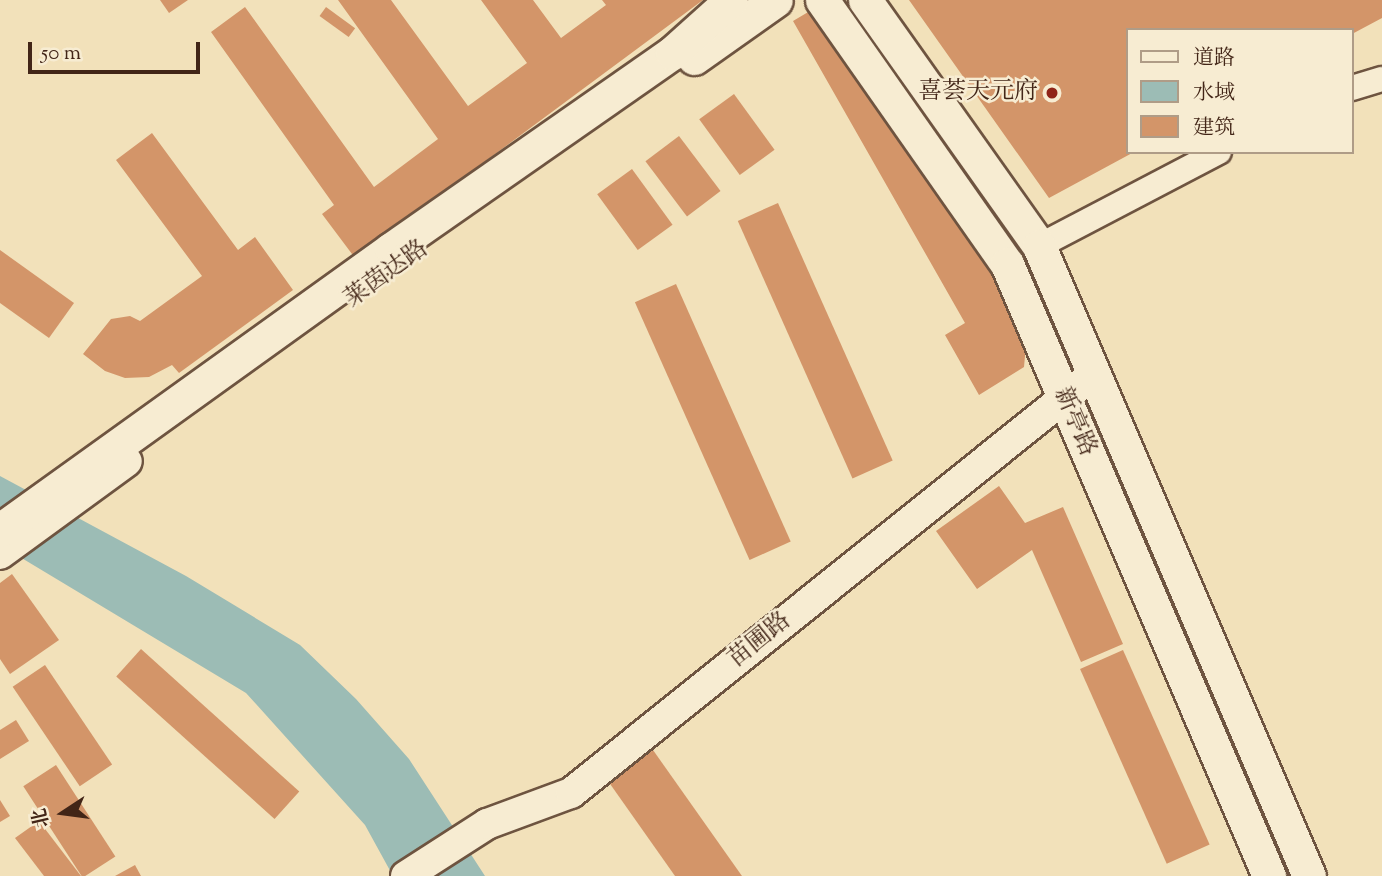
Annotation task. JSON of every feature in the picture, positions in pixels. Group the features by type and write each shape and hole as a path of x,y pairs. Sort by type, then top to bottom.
{"main road":[{"path":"14,528 672,53 731,0"},
{"name":"莱茵达路","path":"115,457 776,0"},
{"name":"新亭路","path":"822,0 1007,264 1269,876"},
{"name":"新亭路","path":"865,0 1039,246 1310,876"}],"street":[{"path":"1354,87 1382,79"},
{"path":"1039,246 1215,154"},
{"name":"苗圃路","path":"406,876 487,824 570,793 1094,374"},
{"path":"0,554 14,528"}],"water":[{"path":"0,476 186,576 300,645 356,699 409,759 485,876 393,876 365,825 246,693 0,545"}],"building":[{"path":"160,0 188,0 169,13"},
{"path":"338,0 391,0 468,106 527,63 481,0 533,0 561,38 606,5 602,0 703,0 355,258 322,214 334,205 211,32 245,7 374,187 438,139"},
{"name":"喜荟天元府","path":"909,0 1382,0 1382,18 1354,33 1354,28 1126,28 1126,154 1130,154 1049,198"},
{"path":"326,7 355,28 349,37 320,16"},
{"path":"815,8 1028,323 1024,367 979,395 945,335 965,323 793,21"},
{"path":"734,94 775,150 740,175 699,119"},
{"path":"152,133 238,250 255,237 293,290 179,373 172,365 149,377 125,378 105,371 83,354 111,319 130,316 140,321 202,276 116,160"},
{"path":"679,136 721,191 687,216 645,161"},
{"path":"632,169 673,225 638,250 597,194"},
{"path":"778,203 893,461 853,479 738,221"},
{"path":"0,250 74,303 49,338 0,303"},
{"path":"676,284 791,542 750,560 635,302"},
{"path":"999,486 1025,523 1063,507 1123,644 1081,662 1032,550 977,589 936,531"},
{"path":"12,574 59,640 10,674 0,659 0,583"},
{"path":"141,649 299,792 275,819 116,676"},
{"path":"1123,650 1210,845 1167,864 1080,669"},
{"path":"45,665 112,764 80,786 13,687"},
{"path":"16,720 29,741 0,759 0,730"},
{"path":"653,750 742,876 675,876 608,781"},
{"path":"56,765 115,856 82,876 23,786"},
{"path":"0,800 10,816 0,822"},
{"path":"39,821 81,876 44,876 15,838"},
{"path":"135,865 141,876 115,876"}],"place":[{"name":"喜荟天元府","path":"1052,93"}]}
